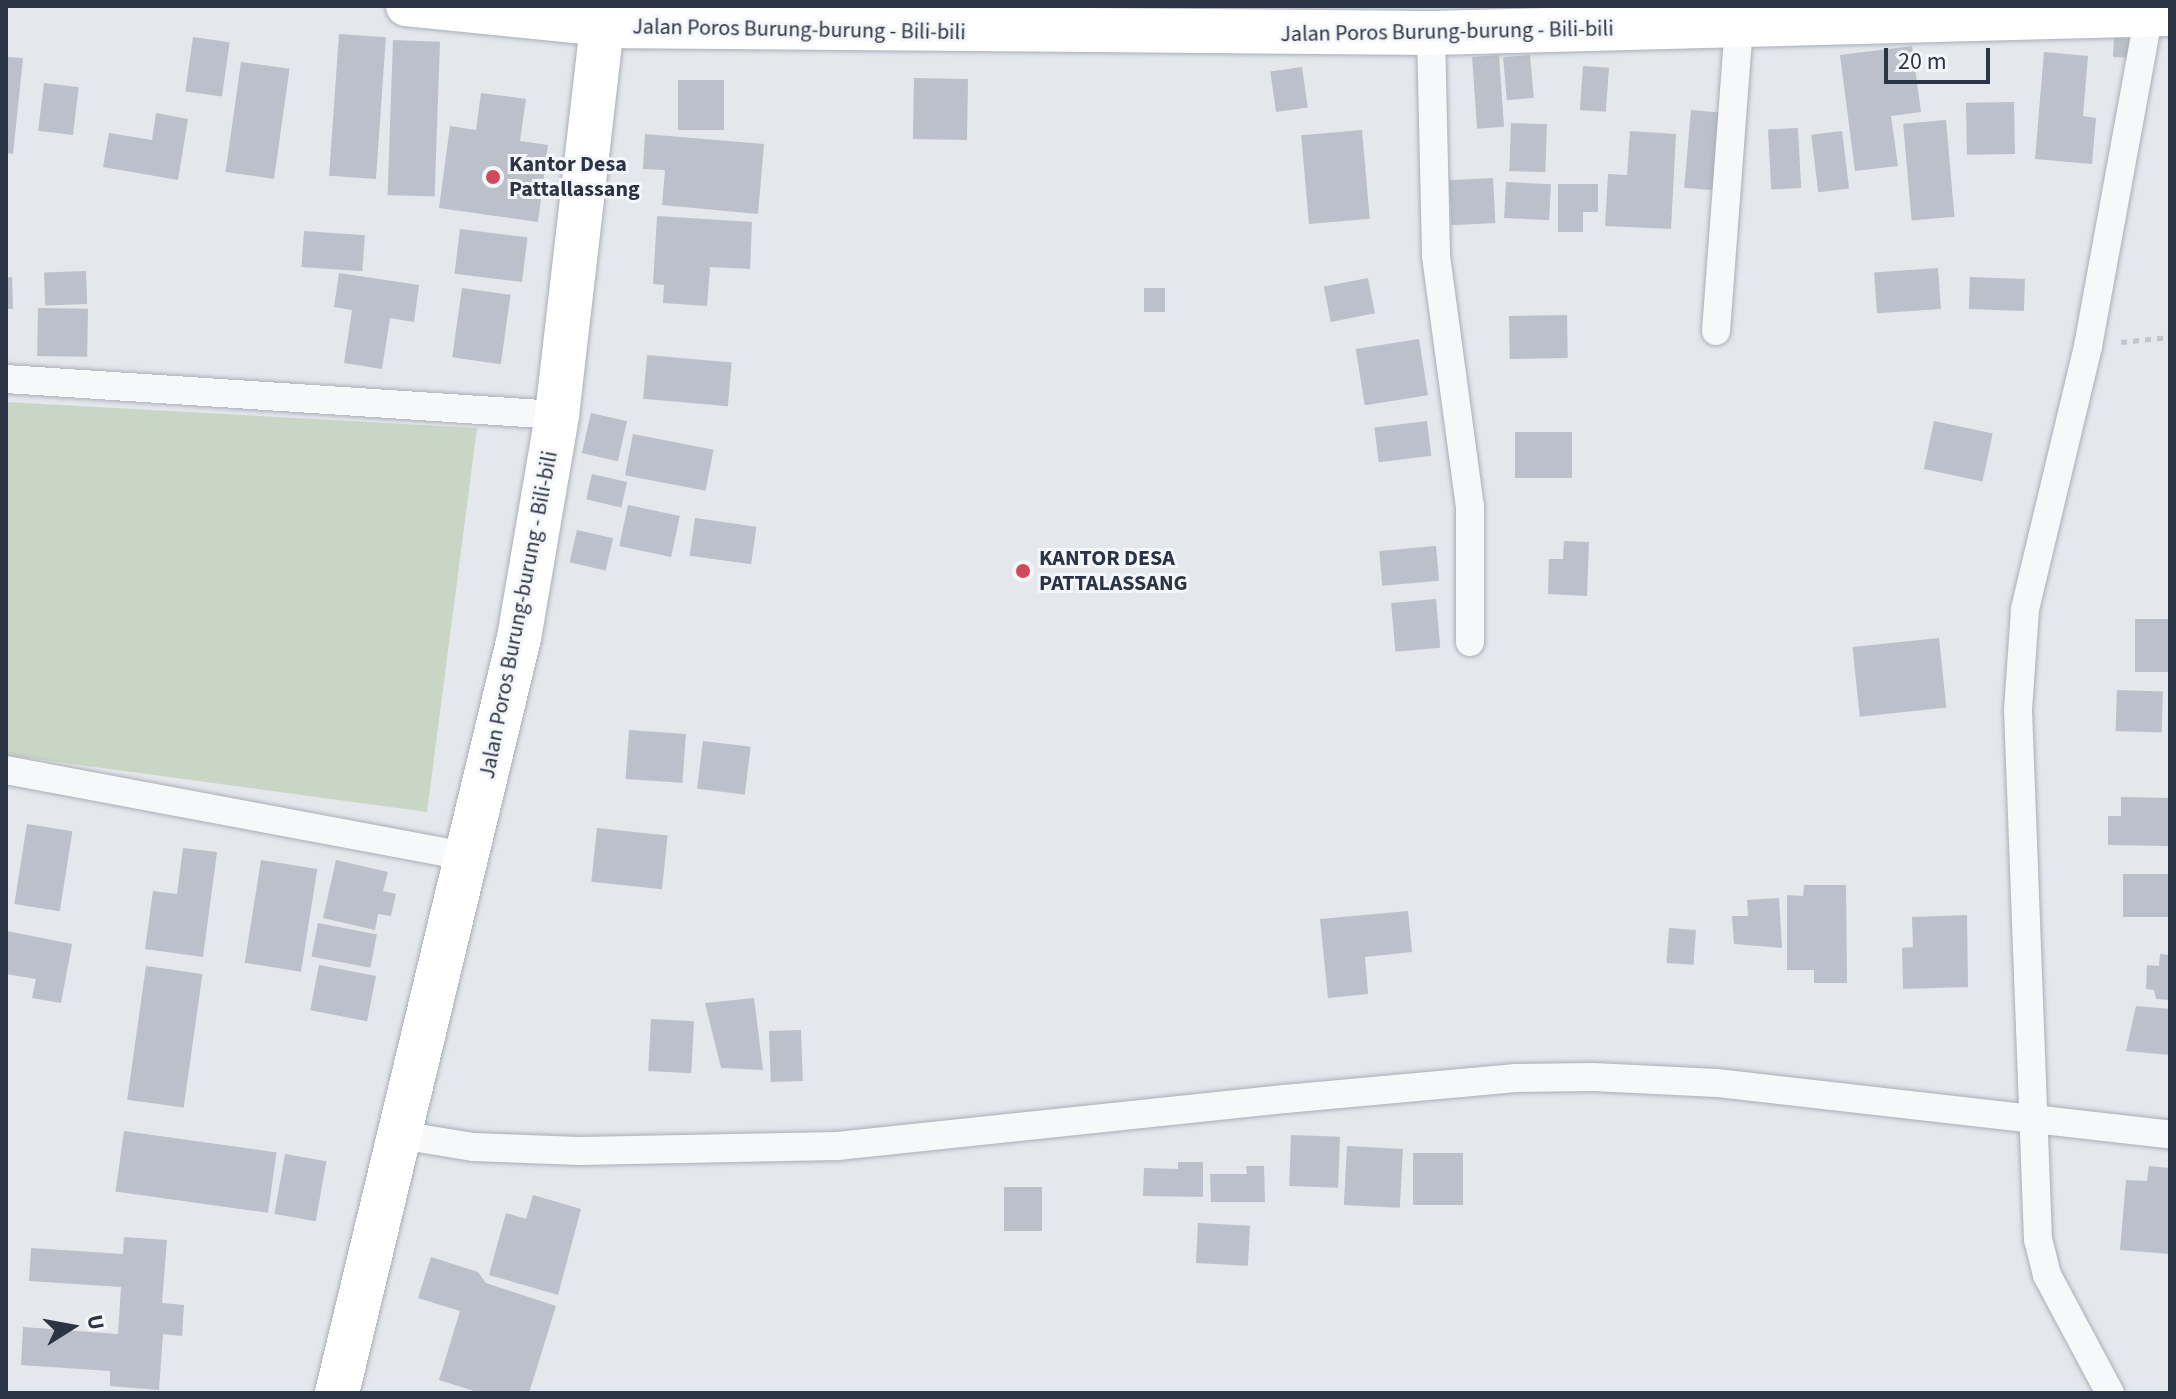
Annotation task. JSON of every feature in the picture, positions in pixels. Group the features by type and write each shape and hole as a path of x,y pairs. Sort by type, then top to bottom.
{"main road":[{"path":"406,6 617,20"},
{"name":"Jalan Poros Burung-burung - Bili-bili","path":"337,1393 470,857 519,638 557,415 617,20 1431,33 1739,28 2157,12"}],"street":[{"path":"2110,1393 2047,1275 2032,1190 2018,710 2025,609 2088,346 2157,12"},
{"path":"1716,331 1739,28"},
{"path":"1431,33 1435,242 1470,506 1470,642"},
{"path":"6,379 557,415"},
{"path":"6,770 470,857"},
{"path":"400,1135 473,1147 580,1151 837,1146 1285,1099 1516,1078 1593,1077 1717,1083 2170,1135"}],"path":[{"path":"2088,346 2170,337"}],"green space":[{"path":"6,402 477,428 427,812 6,755"}],"building":[{"path":"339,34 386,37 376,179 329,176"},
{"path":"193,37 230,42 222,97 185,91"},
{"path":"2114,38 2133,39 2132,58 2113,57"},
{"path":"393,40 440,42 435,197 388,195"},
{"path":"1912,46 1921,112 1891,116 1898,166 1855,171 1840,55"},
{"path":"2044,52 2088,56 2083,116 2096,118 2092,164 2035,159"},
{"path":"1499,55 1504,127 1477,129 1472,57"},
{"path":"1530,55 1534,98 1507,100 1503,57"},
{"path":"6,57 23,58 13,154 6,153"},
{"path":"241,62 290,69 274,179 226,172"},
{"path":"1583,66 1609,68 1606,112 1580,110"},
{"path":"1302,67 1308,108 1276,112 1270,71"},
{"path":"914,78 968,79 967,140 913,139"},
{"path":"678,80 724,80 724,130 678,130"},
{"path":"44,83 79,87 73,135 38,131"},
{"name":"Kantor Desa Pattallassang","path":"481,93 526,99 520,141 548,145 538,222 439,208 450,126 476,130"},
{"path":"2014,102 2015,154 1967,155 1966,103"},
{"path":"1691,110 1723,113 1716,190 1684,188"},
{"path":"156,113 188,119 178,180 103,167 109,133 152,140"},
{"path":"1946,120 1954,217 1912,220 1903,124"},
{"path":"1511,123 1547,124 1545,172 1509,171"},
{"path":"1798,128 1801,188 1771,189 1768,130"},
{"path":"1362,130 1370,219 1309,224 1301,135"},
{"path":"1630,131 1676,134 1671,229 1605,226 1608,174 1627,175"},
{"path":"1842,131 1849,189 1818,192 1811,135"},
{"path":"645,134 764,144 758,214 662,205 665,170 643,169"},
{"path":"1493,178 1495,223 1451,225 1449,180"},
{"path":"1506,182 1551,184 1549,220 1504,218"},
{"path":"1558,184 1598,184 1598,212 1583,212 1583,232 1558,232"},
{"path":"657,216 752,222 750,269 710,267 707,306 663,303 664,285 653,284"},
{"path":"460,229 527,237 522,282 455,274"},
{"path":"304,231 365,235 362,271 301,267"},
{"path":"1938,268 1941,309 1877,313 1874,272"},
{"path":"86,271 87,304 45,305 44,272"},
{"path":"339,273 419,285 414,322 390,318 382,369 344,363 352,310 334,307"},
{"path":"12,277 13,309 6,309 6,278"},
{"path":"1970,277 2025,279 2024,311 1969,309"},
{"path":"1368,278 1375,313 1331,322 1324,287"},
{"path":"462,288 511,295 501,364 452,357"},
{"path":"1144,288 1165,288 1165,312 1144,312"},
{"path":"38,308 88,309 87,357 37,356"},
{"path":"1567,315 1568,358 1510,359 1509,316"},
{"path":"1419,339 1428,395 1365,405 1356,349"},
{"path":"647,355 732,362 728,406 643,399"},
{"path":"591,413 627,421 618,461 582,453"},
{"path":"1427,421 1431,456 1379,462 1374,427"},
{"path":"1934,421 1993,433 1983,481 1924,469"},
{"path":"1515,432 1572,432 1572,478 1515,478"},
{"path":"633,434 713,450 705,491 625,475"},
{"path":"592,474 627,482 621,507 586,499"},
{"path":"628,505 680,516 671,557 619,546"},
{"path":"695,518 756,527 751,564 690,556"},
{"path":"577,530 613,538 606,570 570,562"},
{"path":"1564,541 1589,542 1587,596 1548,594 1549,559 1563,559"},
{"path":"1436,546 1439,581 1382,586 1379,551"},
{"path":"1436,599 1440,648 1395,652 1391,603"},
{"path":"2135,619 2170,619 2170,672 2135,672"},
{"path":"1939,638 1946,708 1860,717 1852,647"},
{"path":"2117,690 2163,692 2162,733 2116,731"},
{"path":"629,730 686,734 682,783 626,779"},
{"path":"703,741 751,747 745,794 697,789"},
{"path":"2121,797 2170,798 2170,846 2108,845 2108,816 2121,816"},
{"path":"27,824 72,831 60,911 14,904"},
{"path":"597,828 668,835 662,889 591,882"},
{"path":"183,848 217,852 203,957 145,949 153,891 177,894"},
{"path":"261,860 317,869 301,972 245,963"},
{"path":"336,860 388,872 383,891 396,894 391,916 378,914 375,930 323,918"},
{"path":"2123,874 2170,874 2170,917 2123,917"},
{"path":"1804,885 1846,885 1847,983 1814,983 1814,970 1787,970 1787,895 1803,896"},
{"path":"1779,898 1782,948 1734,944 1732,916 1748,916 1747,900"},
{"path":"1408,911 1412,952 1365,957 1368,994 1328,998 1320,919"},
{"path":"1967,915 1968,987 1903,989 1902,948 1913,947 1912,917"},
{"path":"318,923 377,934 370,968 312,956"},
{"path":"1669,928 1696,930 1693,965 1667,963"},
{"path":"7,931 72,944 61,1003 32,998 36,979 6,974"},
{"path":"2160,954 2170,955 2170,1000 2156,999 2154,990 2146,989 2147,965 2159,966"},
{"path":"319,965 376,976 367,1021 310,1010"},
{"path":"146,966 202,974 184,1108 127,1100"},
{"path":"754,998 763,1070 721,1068 705,1003"},
{"path":"2136,1006 2170,1009 2170,1055 2126,1051"},
{"path":"651,1019 694,1021 691,1073 648,1071"},
{"path":"801,1030 803,1081 771,1082 769,1031"},
{"path":"124,1131 277,1152 268,1213 116,1191"},
{"path":"1291,1135 1340,1137 1338,1188 1289,1186"},
{"path":"1347,1146 1403,1149 1400,1208 1344,1205"},
{"path":"1413,1153 1463,1153 1463,1205 1413,1205"},
{"path":"285,1154 326,1161 316,1221 274,1214"},
{"path":"1178,1162 1203,1162 1203,1197 1143,1196 1144,1168 1178,1169"},
{"path":"1246,1166 1264,1166 1265,1202 1211,1202 1210,1174 1247,1174"},
{"path":"2149,1166 2170,1168 2170,1254 2120,1250 2126,1180 2147,1181"},
{"path":"1004,1187 1042,1187 1042,1231 1004,1231"},
{"path":"533,1195 581,1209 558,1295 489,1275 506,1213 526,1219"},
{"path":"1198,1223 1250,1226 1248,1266 1196,1263"},
{"path":"124,1237 167,1240 162,1303 184,1305 182,1336 163,1334 159,1390 110,1386 110,1371 21,1365 23,1327 118,1334 121,1287 29,1281 31,1248 123,1254"},
{"path":"431,1257 478,1272 486,1283 556,1306 529,1393 480,1393 439,1380 460,1311 418,1298"}],"place":[{"name":"Kantor Desa Pattallassang","path":"493,177"},
{"name":"KANTOR DESA PATTALASSANG","path":"1023,571"}]}
